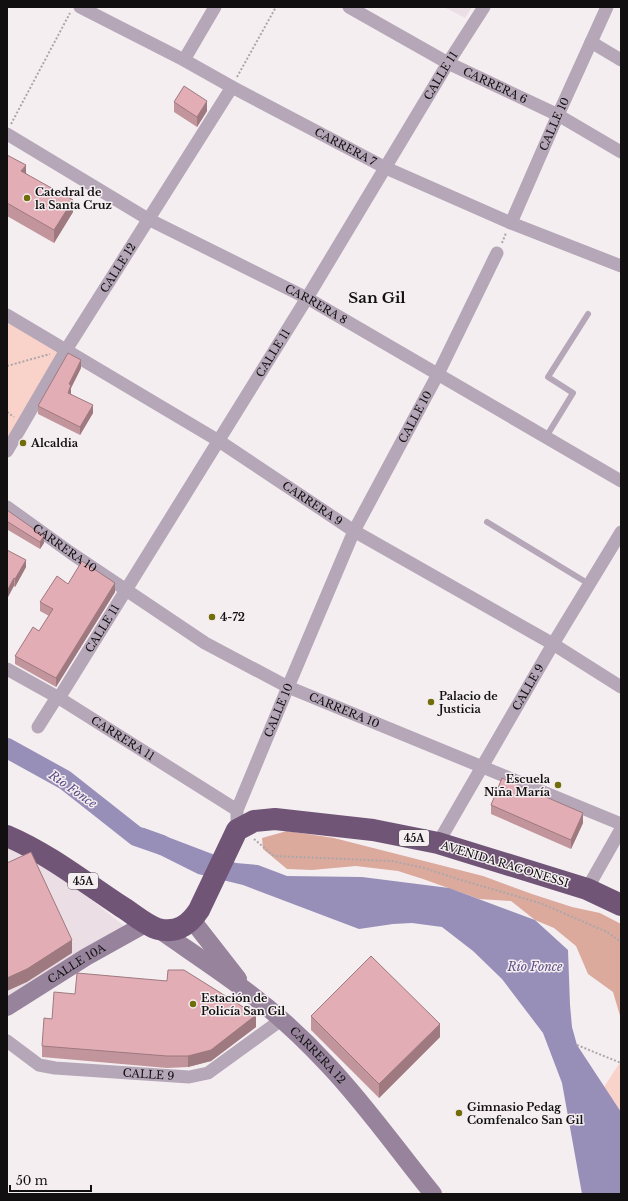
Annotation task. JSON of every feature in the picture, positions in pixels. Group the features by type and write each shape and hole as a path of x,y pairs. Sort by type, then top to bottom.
{"highway":[{"name":"AVENIDA RAGONESSI","path":"235,829 254,821 275,819 373,830 438,843 587,889 621,905"},
{"path":"152,926 172,930 183,927 195,915 235,829"},
{"name":"45A","path":"7,836 53,860 152,926"}],"street":[{"name":"CARRERA 7","path":"80,7 184,60 386,168 511,223 621,266"},
{"path":"184,60 215,7"},
{"name":"CARRERA 6","path":"349,7 448,63 558,115 621,152"},
{"name":"CALLE 11","path":"38,727 219,441 386,168 448,63 484,7"},
{"name":"CALLE 10","path":"511,223 607,7"},
{"path":"591,42 621,60"},
{"name":"CALLE 12","path":"7,451 66,350 232,87"},
{"name":"CARRERA 8","path":"9,130 148,219 307,298 621,481"},
{"name":"CALLE 10","path":"235,829 288,687 354,531 438,374 497,253"},
{"name":"CARRERA 9","path":"7,315 219,441 354,531 553,644 621,687"},
{"name":"CARRERA 10","path":"7,508 71,553 205,642 288,687 621,824"},
{"name":"CALLE 9","path":"438,843 553,644 621,532"},
{"name":"CARRERA 11","path":"7,669 58,697 235,829"},
{"path":"587,889 621,829"},
{"path":"195,915 250,994"},
{"name":"CARRERA 12","path":"152,926 250,994 281,1020 328,1065 379,1123 433,1194"},
{"name":"CALLE 10A","path":"7,1007 86,957 152,926"},
{"name":"CALLE 9","path":"7,1041 39,1065 55,1068 189,1077 208,1073 281,1020"}],"lane":[{"path":"546,437 573,393 548,377 588,314"},
{"path":"487,522 589,584"}],"path":[{"path":"9,130 74,7"},
{"path":"232,87 276,7"},
{"path":"497,253 511,223"},
{"path":"7,366 66,350"},
{"path":"235,829 256,840 274,856 392,861 424,868 540,903 608,932 621,942"},
{"path":"577,1045 621,1063"}],"shaded area":[{"path":"444,7 472,7 465,18"},
{"path":"7,321 59,351 7,440"},
{"path":"287,831 334,838 483,876 572,907 600,913 621,924 621,1019 613,992 588,974 576,946 554,928 535,920 511,901 479,899 398,871 356,866 312,870 287,869 263,849 262,838"},
{"path":"7,844 64,878 128,929 7,999"},
{"path":"621,1061 621,1112 604,1087"}],"water":[{"name":"Río Fonce","path":"144,828 236,863 258,865 287,876 362,877 449,888 535,920 568,950 572,1027 577,1045 621,1112 621,1194 582,1194 562,1083 543,1033 502,979 473,951 442,927 412,923 359,929 243,885 198,874 138,844 136,836"}],"building":[{"path":"184,86 207,101 197,117 174,102"},
{"name":"Catedral de la Santa Cruz","path":"7,155 26,165 21,171 73,200 54,230 7,203"},
{"path":"68,353 81,360 69,384 71,385 68,393 93,405 80,427 38,406"},
{"path":"7,510 44,536 40,542 8,522 7,524"},
{"path":"7,550 26,560 7,591"},
{"path":"82,561 115,583 56,678 15,656 33,627 39,631 53,609 40,602 57,576 68,584"},
{"path":"502,778 583,813 571,840 491,805"},
{"path":"31,852 72,940 27,969 7,978 7,863"},
{"path":"371,956 440,1024 379,1084 311,1016"},
{"path":"168,970 184,970 256,1015 211,1050 188,1056 167,1056 42,1046 44,1018 52,1019 54,992 75,994 77,973 167,981"}],"waterway":[{"name":"Río Fonce","path":"7,748 65,780 136,836 162,845"}],"place":[{"name":"Catedral de la Santa Cruz","path":"27,198"},
{"name":"Alcaldia","path":"23,443"},
{"name":"4-72","path":"212,617"},
{"name":"Palacio de Justicia","path":"431,702"},
{"name":"Escuela Niña María","path":"558,785"},
{"name":"Estación de Policía San Gil","path":"193,1004"},
{"name":"Gimnasio Pedag Comfenalco San Gil","path":"459,1113"}],"district":[{"name":"San Gil","path":"377,297"}]}
